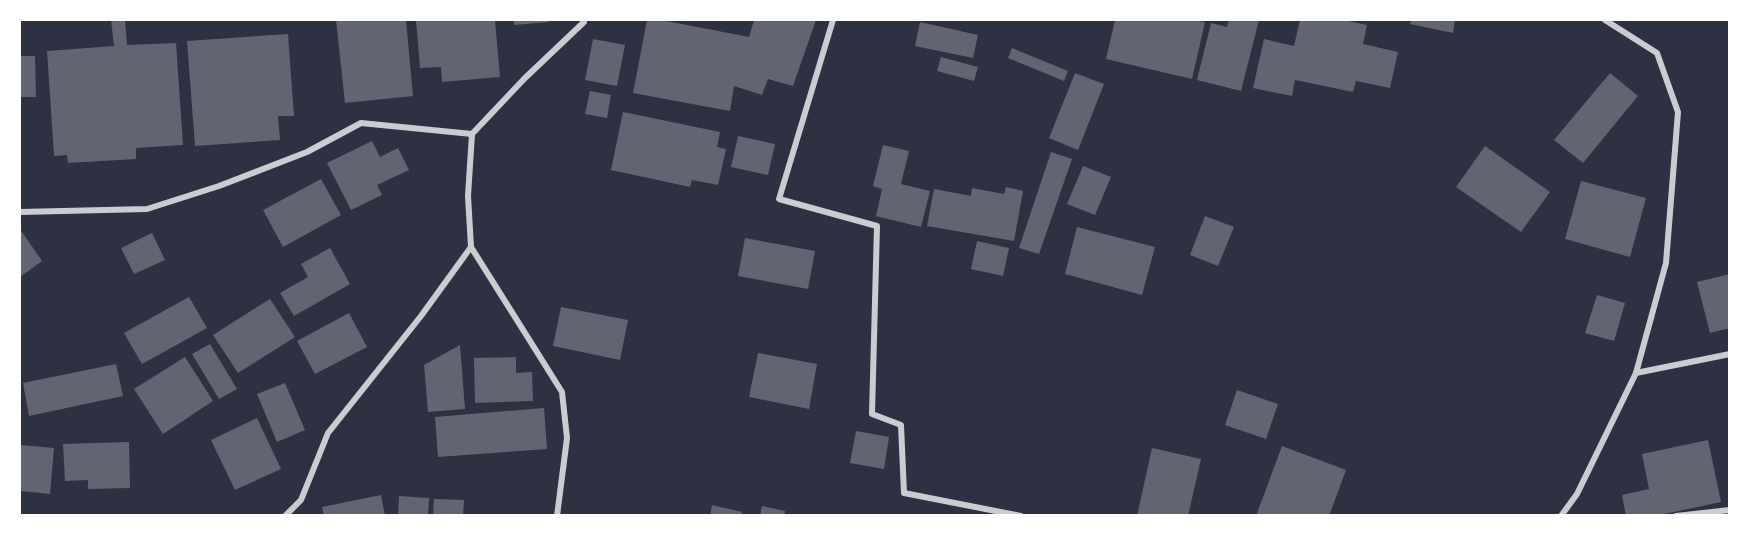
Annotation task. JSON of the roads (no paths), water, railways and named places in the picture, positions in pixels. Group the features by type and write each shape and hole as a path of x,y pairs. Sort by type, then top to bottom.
{"street":[{"path":"557,516 567,438 562,392 471,247 468,196 472,134 525,78 586,20"},
{"path":"833,20 780,199 878,226 872,414 901,425 904,493 1021,516"},
{"path":"1561,516 1577,494 1636,373 1666,263 1678,112 1657,53 1605,20"},
{"path":"20,212 147,209 219,186 307,152 361,123 472,134"},
{"path":"285,516 301,500 328,433 421,316 471,247"},
{"path":"1636,373 1730,354"},
{"path":"1676,516 1730,510"}]}
